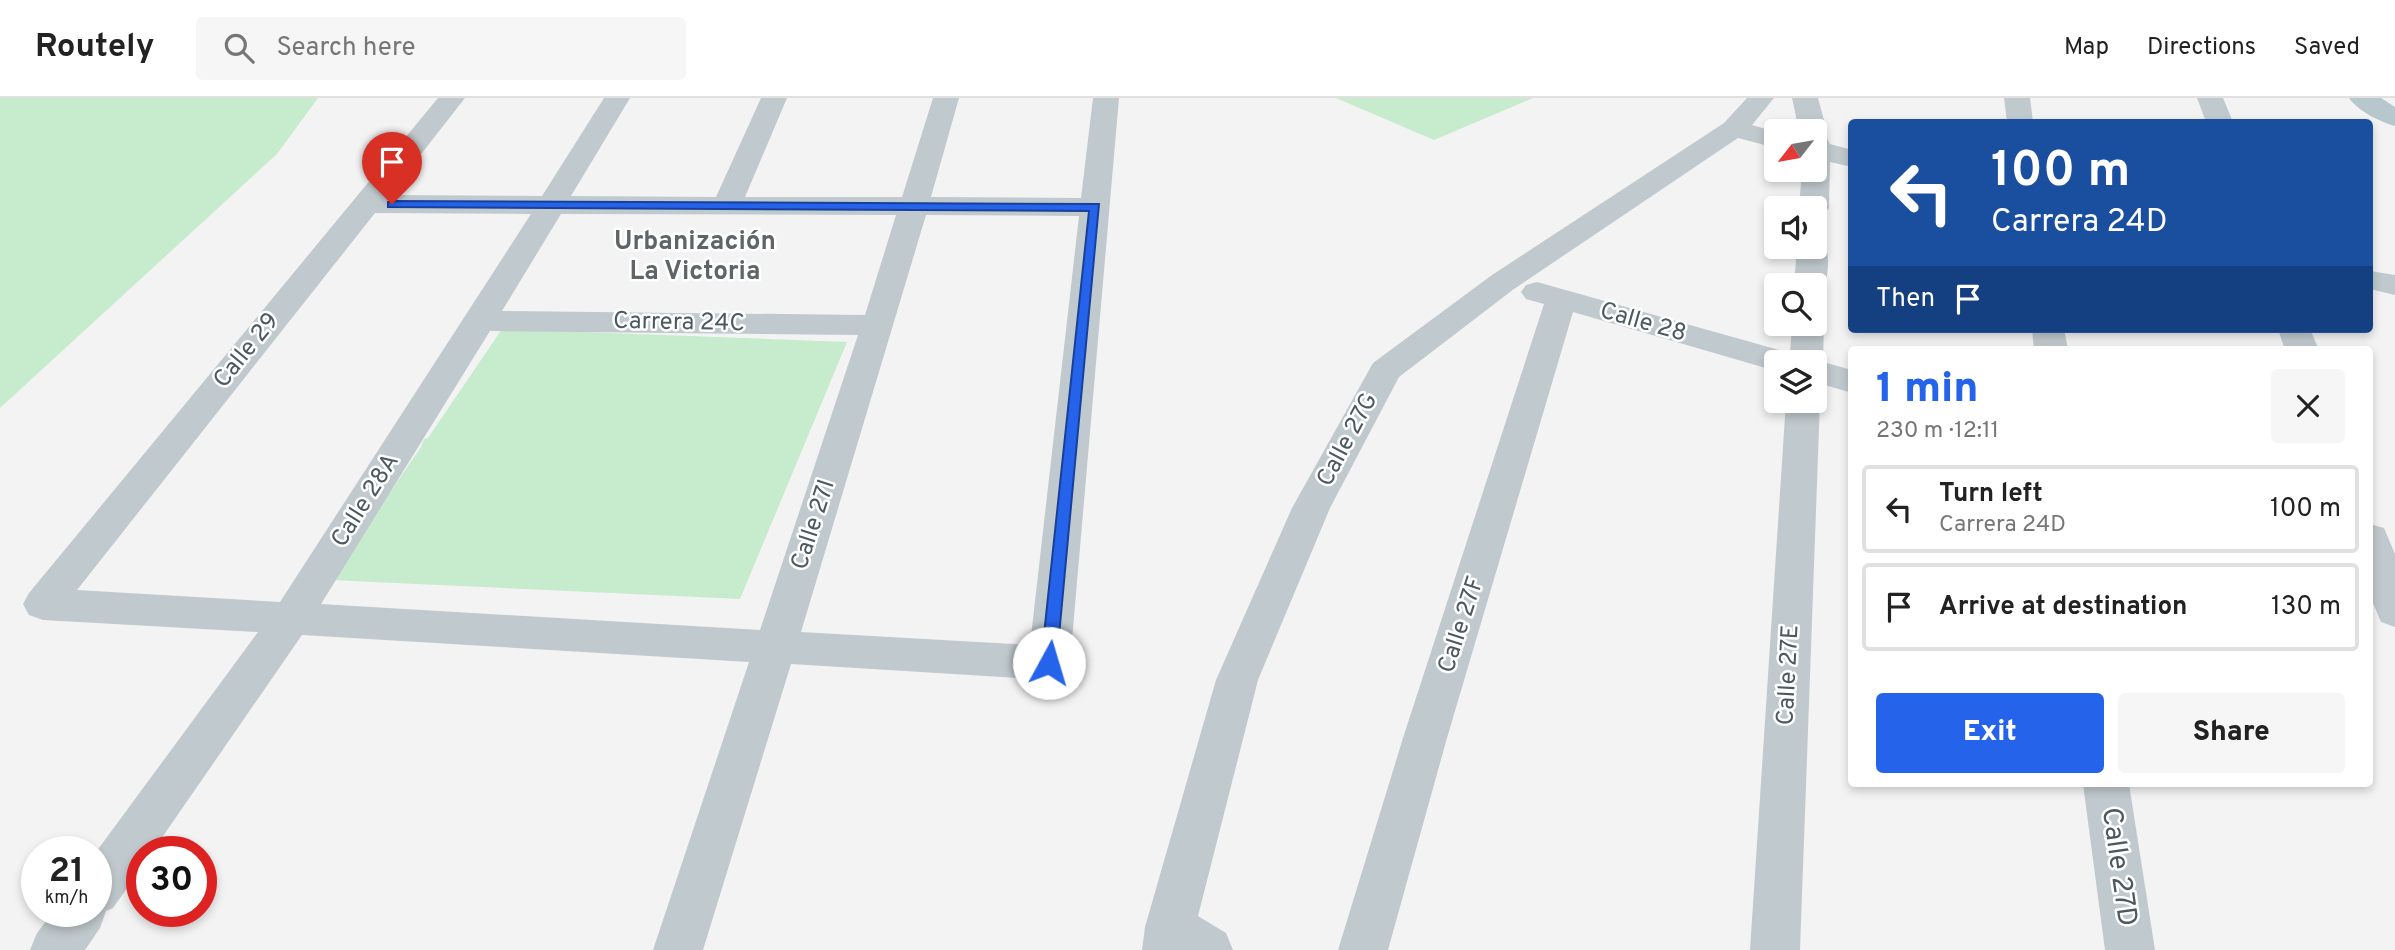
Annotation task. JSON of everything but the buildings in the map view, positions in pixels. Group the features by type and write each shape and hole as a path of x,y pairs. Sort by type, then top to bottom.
{"main road":[{"path":"2361,98 2395,118"}],"street":[{"name":"Calle 29","path":"291,619 43,604 452,98"},
{"name":"Calle 28A","path":"112,869 291,619 480,321 617,98"},
{"path":"727,205 774,98"},
{"name":"Calle 27I","path":"678,950 878,325 946,98"},
{"path":"291,619 1049,663 1106,98"},
{"name":"Calle 27G","path":"1182,942 1237,680 1311,508 1385,371 1503,282 1734,130 1761,98"},
{"path":"1805,98 1810,119"},
{"path":"2017,98 2020,119"},
{"path":"2210,98 2218,119"},
{"path":"1734,130 1764,137"},
{"path":"1827,148 1848,157"},
{"path":"365,204 1095,207"},
{"path":"2373,281 2395,285"},
{"name":"Calle 28","path":"1503,282 1764,356"},
{"name":"Calle 27F","path":"1363,950 1425,738 1561,300"},
{"name":"Carrera 24C","path":"480,321 878,325"},
{"path":"1827,375 1848,381"},
{"name":"Calle 27E","path":"1775,950 1803,413"},
{"path":"2373,538 2395,544"},
{"path":"2373,546 2395,611"},
{"name":"Calle 27D","path":"2106,787 2130,950"},
{"path":"55,950 71,927"}],"green space":[{"path":"0,98 318,98 277,154 0,408"},
{"path":"1336,98 1533,98 1434,140"},
{"path":"502,329 847,342 740,599 330,580 424,439 428,438"}],"district":[{"name":"Urbanización La Victoria","path":"695,257"}],"route":[{"path":"392,204 1095,207 1049,663"}]}
